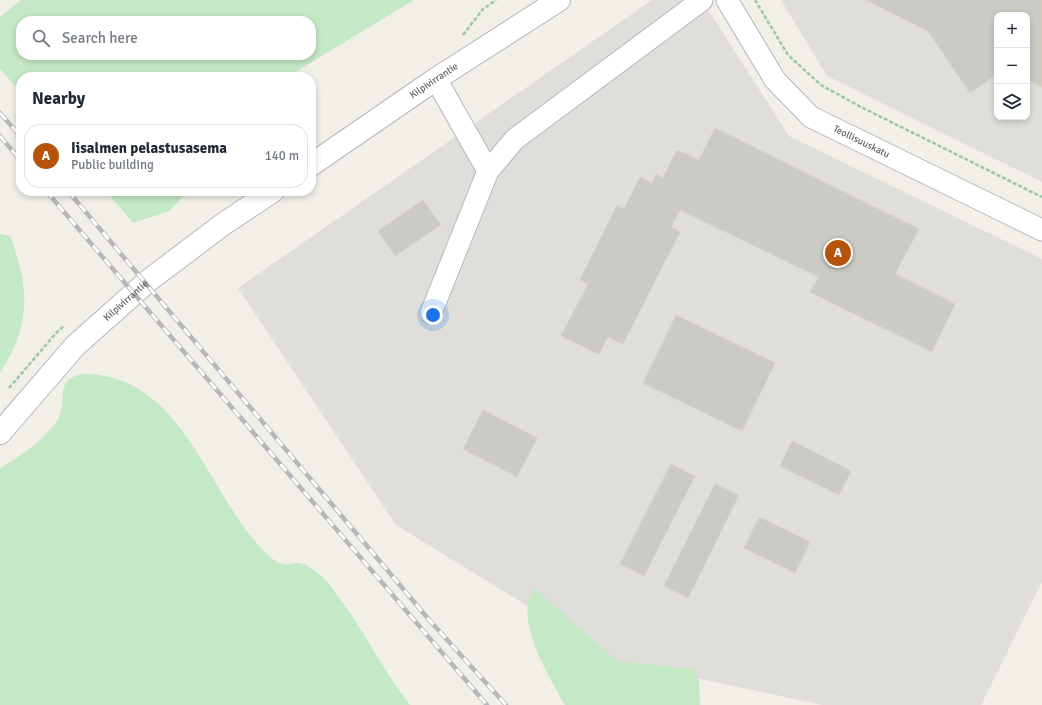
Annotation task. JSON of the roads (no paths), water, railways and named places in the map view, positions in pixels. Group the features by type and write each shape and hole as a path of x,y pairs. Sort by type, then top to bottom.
{"street":[{"name":"Kilpivirrantie","path":"316,162 436,79 560,0"},
{"path":"431,313 488,172 515,139 702,0"},
{"name":"Teollisuuskatu","path":"727,0 775,80 811,117 1042,230"},
{"path":"436,79 488,172"},
{"name":"Kilpivirrantie","path":"0,433 75,346 148,281 222,225 266,196"}],"railway":[{"path":"0,113 16,131"},
{"path":"0,136 16,155"},
{"path":"50,196 487,705"},
{"path":"72,196 431,622 506,705"}],"place":[{"name":"Iisalmen pelastusasema","path":"838,253"}]}
